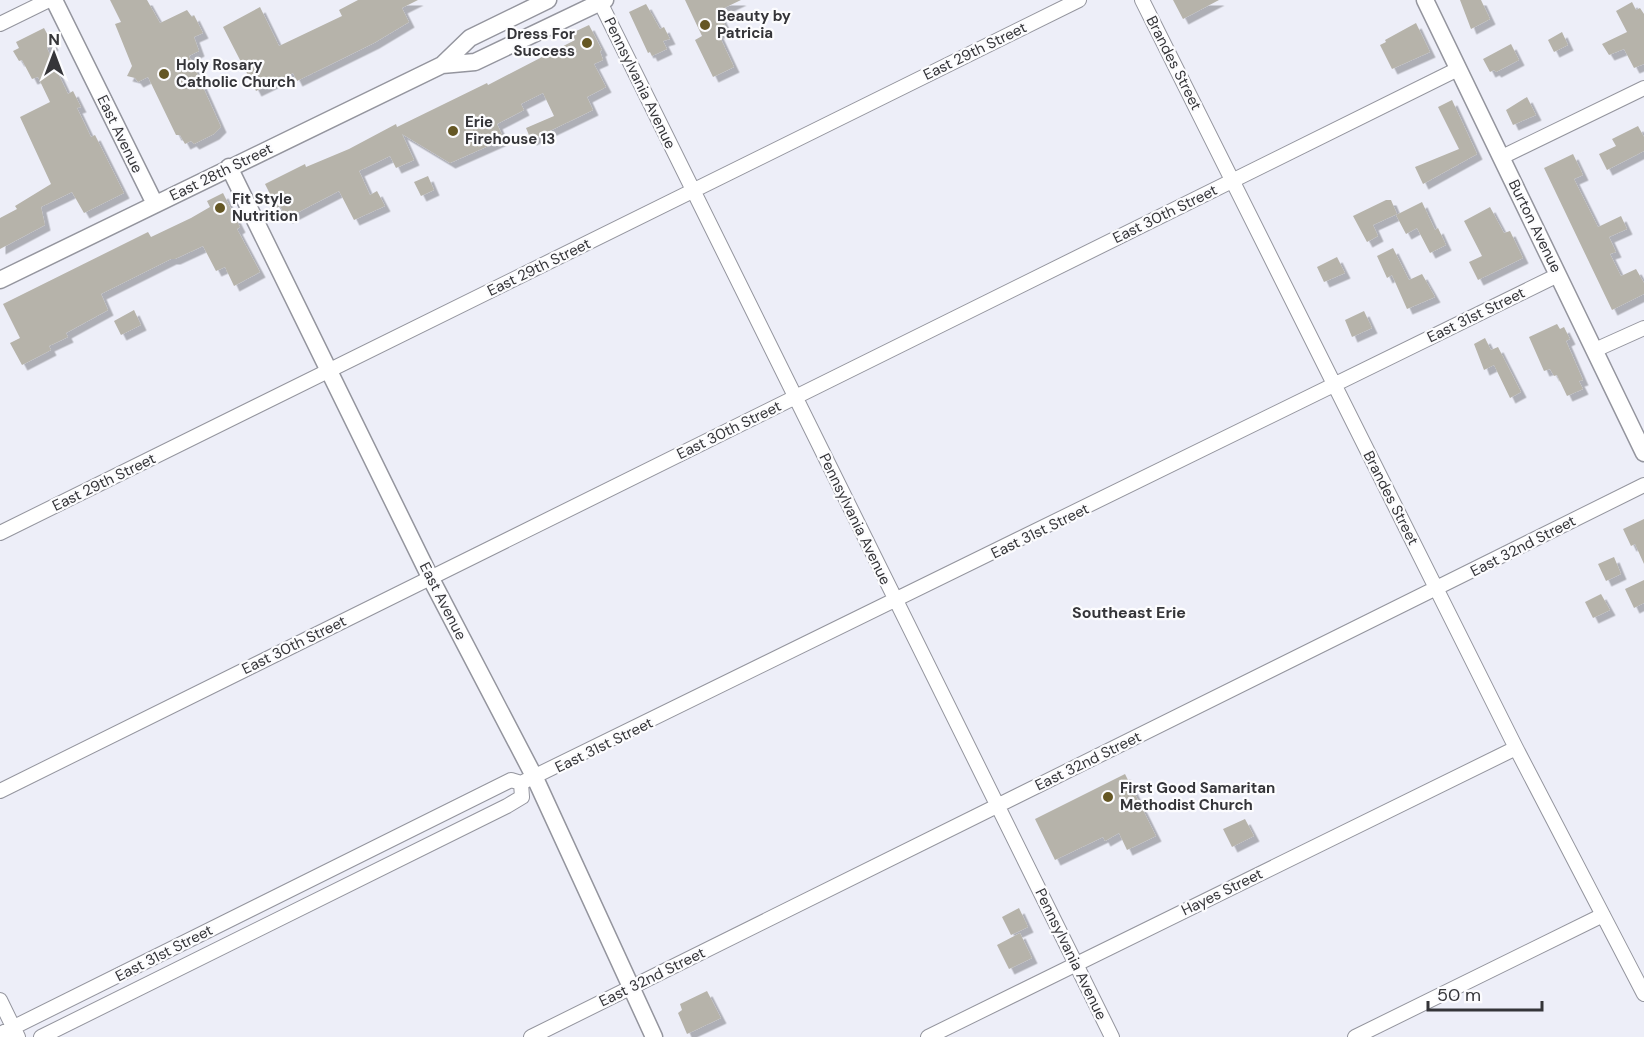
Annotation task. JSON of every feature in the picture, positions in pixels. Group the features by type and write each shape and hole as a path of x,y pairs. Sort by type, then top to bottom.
{"street":[{"path":"0,24 49,0"},
{"name":"East Avenue","path":"54,0 155,204"},
{"name":"East 28th Street","path":"0,280 442,65 470,38 548,0"},
{"name":"East 29th Street","path":"0,534 1079,0"},
{"name":"Brandes Street","path":"1142,0 1516,748 1644,994"},
{"name":"Burton Avenue","path":"1425,0 1644,453"},
{"name":"East 28th Street","path":"442,65 475,62 601,1"},
{"name":"Pennsylvania Avenue","path":"601,1 895,602 1112,1037"},
{"name":"East 30th Street","path":"0,790 1458,69"},
{"path":"1502,157 1644,88"},
{"name":"East Avenue","path":"230,167 654,1037"},
{"name":"East 31st Street","path":"0,1034 16,1032 511,780 528,781 1558,274"},
{"path":"1595,350 1644,328"},
{"name":"East 32nd Street","path":"531,1037 1644,485"},
{"name":"Hayes Street","path":"928,1037 1516,748"},
{"name":"East 31st Street","path":"41,1037 507,806 522,797 528,781"},
{"path":"1355,1037 1604,915"},
{"path":"0,1000 16,1032"}],"building":[{"name":"Holy Rosary Catholic Church","path":"110,0 147,0 160,23 187,10 192,17 194,15 203,33 194,37 199,51 189,56 221,127 214,134 194,144 191,141 185,144 180,135 176,135 148,77 138,82 135,78 127,76 132,66 115,24 121,22"},
{"path":"358,0 418,0 402,8 409,22 374,43 297,81 293,73 256,91 223,27 260,7 279,46 342,16 339,10"},
{"path":"685,0 741,0 718,11 727,30 718,33 734,67 713,77 695,40 702,36"},
{"path":"1173,0 1219,0 1183,19"},
{"path":"1460,0 1481,0 1490,19 1471,29"},
{"path":"1632,2 1636,10 1640,8 1644,14 1644,64 1634,68 1624,49 1609,55 1602,44 1627,32 1616,11"},
{"path":"646,4 660,29 664,27 670,39 663,41 667,49 652,56 650,52 648,53 629,12"},
{"path":"1416,23 1430,52 1392,69 1380,45"},
{"path":"589,25 602,50 600,51 603,60 594,64 606,87 587,97 593,110 531,140 526,128 554,116 543,93 521,104 524,110 497,124 504,139 450,163 402,134 414,160 396,168 390,156 359,171 370,195 377,191 385,206 354,220 339,191 287,218 280,206 277,208 265,184 305,164 306,167 349,149 396,124 397,127 487,83 488,85 575,40 572,33"},
{"path":"44,28 53,45 47,48 68,94 73,91 81,107 77,108 91,137 95,135 124,193 84,213 72,192 41,207 45,225 0,249 0,218 17,209 15,206 51,184 20,117 50,102 38,77 32,79 22,60 19,61 13,51 19,48 16,42"},
{"path":"1562,32 1568,45 1554,52 1548,40"},
{"path":"1511,44 1519,60 1496,72 1494,70 1490,72 1483,59"},
{"path":"1527,97 1536,115 1513,125 1506,110"},
{"path":"1452,100 1477,154 1423,184 1415,167 1459,149 1438,107"},
{"path":"1638,126 1644,137 1644,151 1607,170 1599,154 1616,146 1612,139"},
{"path":"1573,154 1583,175 1574,179 1598,227 1621,216 1627,229 1609,237 1616,252 1610,254 1621,276 1636,269 1644,283 1644,294 1612,310 1544,168"},
{"path":"428,176 434,190 421,196 414,182"},
{"path":"223,193 240,227 237,229 260,272 234,286 225,267 216,271 203,246 171,259 101,294 108,310 66,333 68,337 49,346 51,350 22,365 10,343 20,338 3,304 148,232 151,237 191,218 210,207 207,201"},
{"path":"1386,200 1391,200 1397,214 1373,225 1378,236 1367,242 1353,216"},
{"path":"1422,202 1435,230 1438,228 1446,245 1430,253 1417,228 1406,234 1396,215"},
{"path":"1490,207 1504,233 1510,231 1523,258 1478,280 1469,262 1482,256 1464,221"},
{"path":"1393,248 1409,280 1422,274 1435,297 1407,309 1392,275 1387,278 1377,256"},
{"path":"1337,257 1345,273 1324,282 1317,267"},
{"path":"134,310 141,325 121,335 114,321"},
{"path":"1364,311 1372,328 1352,337 1345,320"},
{"path":"1557,324 1560,329 1564,327 1570,339 1566,341 1583,380 1579,381 1583,389 1567,396 1557,375 1554,376 1550,369 1544,371 1529,337"},
{"path":"1485,338 1491,350 1498,347 1521,392 1510,398 1494,365 1484,370 1474,344"},
{"path":"1644,519 1644,564 1635,544 1631,546 1623,529"},
{"path":"1614,557 1621,574 1606,581 1598,564"},
{"path":"1644,580 1644,603 1634,608 1625,589"},
{"path":"1601,594 1610,610 1593,618 1585,602"},
{"name":"First Good Samaritan Methodist Church","path":"1125,774 1156,836 1127,850 1119,833 1105,841 1103,837 1055,860 1035,819"},
{"path":"1245,819 1254,836 1232,847 1223,829"},
{"path":"1019,908 1028,927 1011,935 1002,917"},
{"path":"1020,933 1032,958 1009,969 997,945"},
{"path":"707,991 721,1018 687,1034 678,1013 682,1010 680,1004"}],"place":[{"name":"Beauty by Patricia","path":"705,25"},
{"name":"Dress For Success","path":"587,43"},
{"name":"Holy Rosary Catholic Church","path":"164,74"},
{"name":"Erie Firehouse 13","path":"453,131"},
{"name":"Fit Style Nutrition","path":"220,208"},
{"name":"First Good Samaritan Methodist Church","path":"1108,797"}],"district":[{"name":"Southeast Erie","path":"1129,612"}]}
